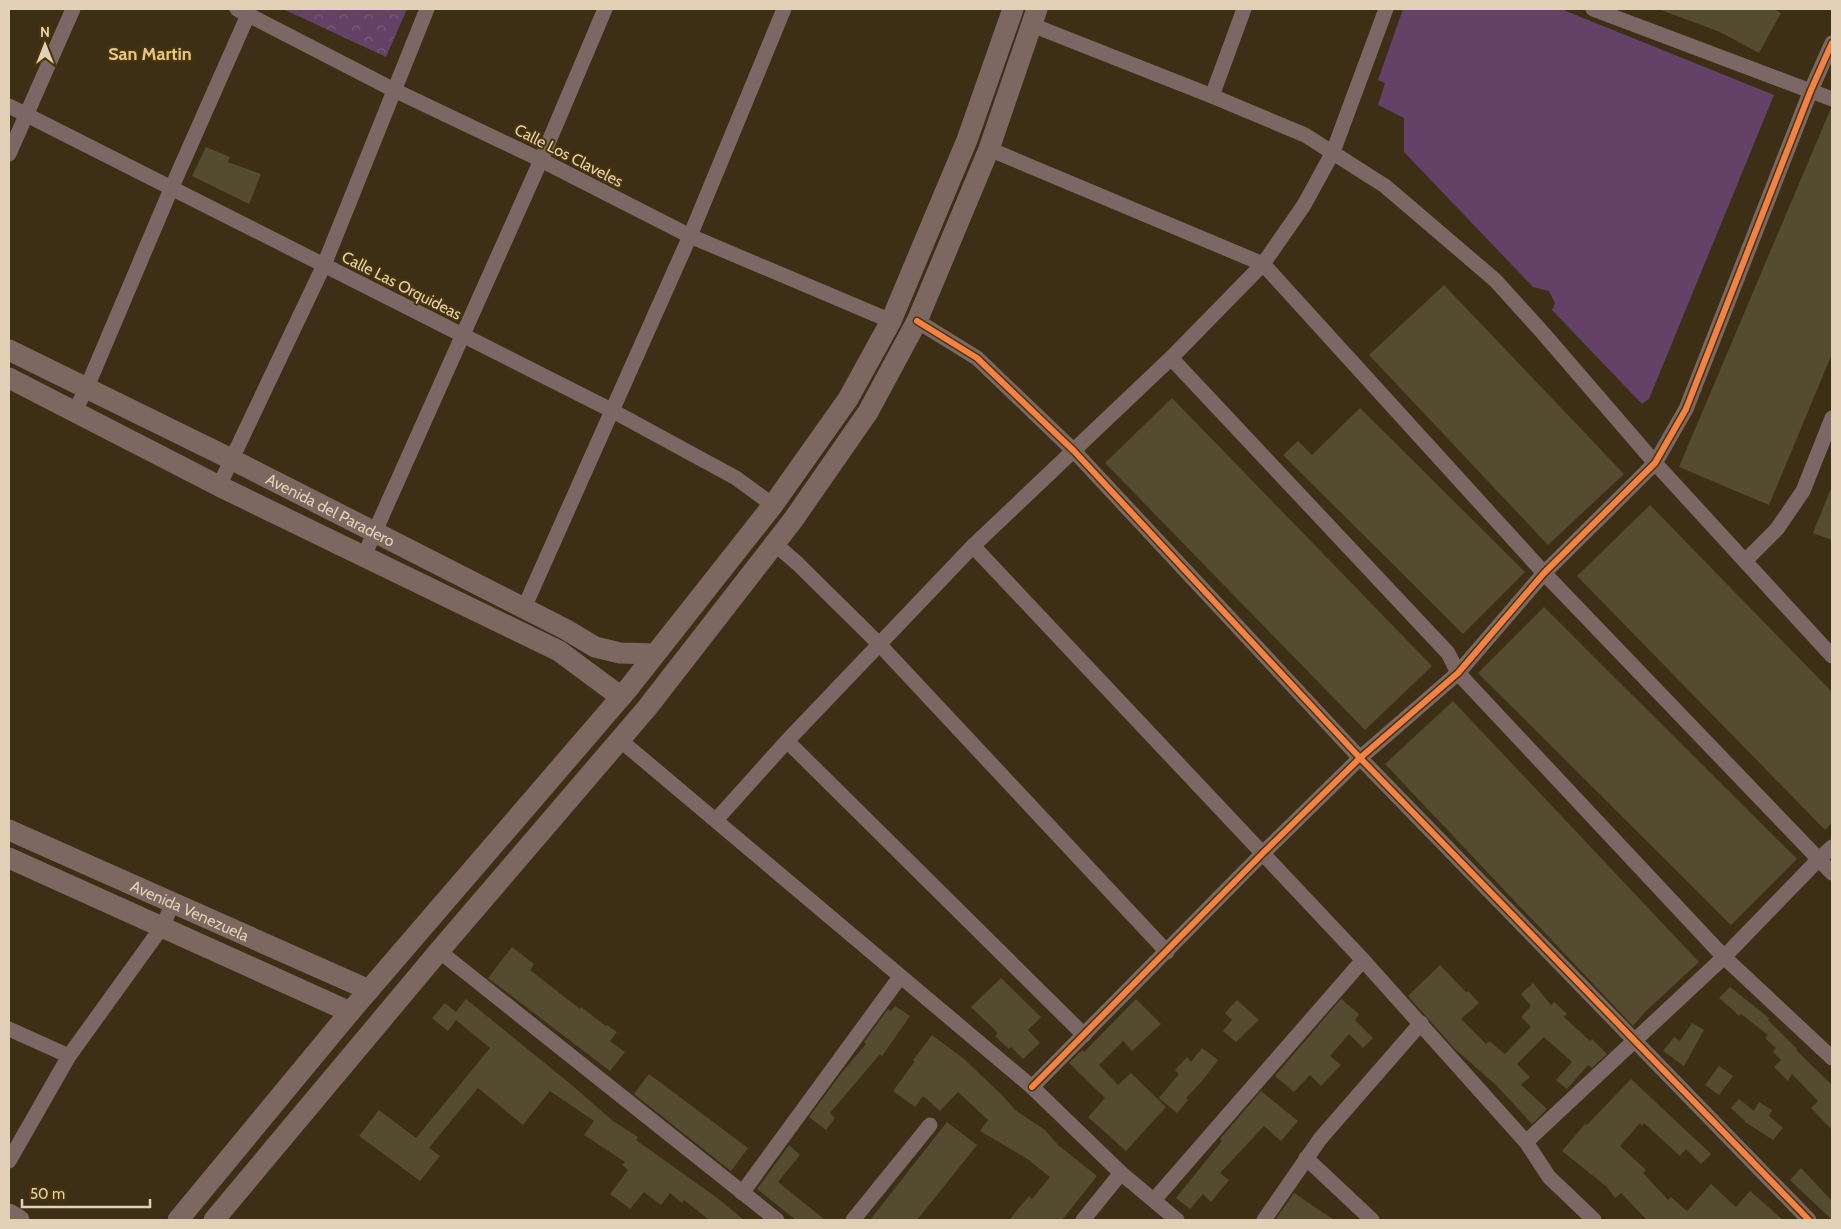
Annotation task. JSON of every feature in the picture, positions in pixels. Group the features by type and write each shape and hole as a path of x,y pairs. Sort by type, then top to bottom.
{"main road":[{"path":"178,1220 350,1012 624,693 773,505 848,399 891,321 968,140 1013,9"},
{"path":"214,1220 439,951 648,708 775,544 868,412 917,321 989,149 1034,17"},
{"name":"Avenida del Paradero","path":"9,350 231,459 565,629 595,647 620,653 655,654"},
{"name":"Avenida del Paradero","path":"9,378 219,486 559,651 648,708"},
{"name":"Avenida Venezuela","path":"9,830 369,990"},
{"name":"Avenida Venezuela","path":"9,858 350,1012"},
{"path":"9,1214 19,1220"}],"street":[{"path":"9,154 73,9"},
{"path":"219,486 324,265 427,9"},
{"path":"364,556 376,533 541,160 605,9"},
{"path":"524,608 690,236 784,9"},
{"path":"1212,96 1244,9"},
{"path":"716,820 786,741 973,546 1171,358 1263,264 1304,205 1333,152 1386,9"},
{"path":"1593,9 1832,99"},
{"path":"75,411 87,387 170,189 242,12"},
{"name":"Calle Los Claveles","path":"242,12 394,90 541,160 690,236 891,321"},
{"path":"1034,17 1305,135 1385,186 1495,280 1550,340 1655,463 1832,656"},
{"path":"1032,1087 1263,853 1360,758 1458,673 1544,573 1655,463 1686,409 1811,90 1832,43"},
{"name":"Calle Las Orquideas","path":"9,106 170,189 611,410 736,478 773,505"},
{"path":"989,149 1263,264 1544,573 1832,873"},
{"path":"917,321 977,358 1074,451 1360,758 1809,1220"},
{"path":"1171,358 1448,653 1458,673 1724,957 1832,1058"},
{"path":"1745,561 1777,529 1803,490 1832,418"},
{"path":"775,544 880,644 1167,952"},
{"path":"973,546 1364,960 1526,1142 1550,1177 1594,1220"},
{"path":"620,740 1032,1087 1121,1173 1176,1220"},
{"path":"786,741 1084,1035"},
{"path":"1526,1142 1724,957 1832,847"},
{"path":"9,1161 69,1056 162,927 173,903"},
{"path":"439,951 777,1220"},
{"path":"1154,1200 1364,960"},
{"path":"742,1193 900,977"},
{"path":"1264,1220 1320,1139 1421,1023"},
{"path":"9,1029 69,1056"},
{"path":"853,1220 930,1125"},
{"path":"1306,1158 1372,1220"},
{"path":"1083,1220 1121,1173"}],"green space":[{"path":"283,9 407,9 386,57"},
{"path":"1403,9 1561,9 1774,95 1649,399 1642,404 1552,310 1555,303 1549,291 1533,287 1404,152 1404,118 1378,105 1385,83 1378,80"}],"building":[{"path":"1662,9 1774,9 1781,13 1759,53 1720,32"},
{"path":"1831,108 1832,354 1769,505 1679,467"},
{"path":"206,147 230,157 228,162 261,174 249,204 192,176"},
{"path":"1444,285 1624,474 1548,545 1369,355"},
{"path":"1172,398 1432,666 1365,730 1105,463"},
{"path":"1360,408 1525,572 1463,634 1283,455 1298,441 1312,455"},
{"path":"1832,486 1832,540 1813,533"},
{"path":"1650,505 1832,692 1832,823 1825,830 1577,576"},
{"path":"1544,607 1797,859 1731,925 1478,673"},
{"path":"1453,701 1699,962 1645,1012 1633,1026 1385,764"},
{"path":"512,947 534,964 530,970 580,1009 581,1007 617,1032 610,1041 625,1052 610,1071 488,978"},
{"path":"1440,965 1479,1003 1461,1019 1486,1044 1489,1041 1505,1054 1531,1027 1521,1017 1531,1006 1521,994 1533,983 1551,1005 1554,1002 1567,1014 1564,1017 1590,1041 1592,1039 1607,1054 1592,1068 1588,1065 1567,1089 1556,1080 1572,1062 1544,1037 1517,1064 1530,1077 1521,1085 1547,1109 1532,1124 1496,1085 1455,1049 1408,996"},
{"path":"1001,978 1041,1017 1028,1030 1040,1043 1023,1059 1011,1047 1009,1049 995,1036 998,1033 971,1007"},
{"path":"1730,987 1769,1018 1768,1020 1796,1050 1832,1085 1832,1130 1811,1108 1818,1101 1792,1074 1788,1081 1774,1067 1781,1060 1773,1052 1776,1048 1765,1038 1768,1035 1741,1014 1739,1016 1719,998"},
{"path":"466,999 613,1121 638,1137 636,1140 716,1197 744,1220 709,1220 684,1200 682,1203 670,1193 661,1205 644,1192 630,1209 610,1194 628,1170 622,1165 625,1162 584,1135 594,1121 550,1091 523,1125 478,1088 429,1148 440,1156 420,1181 359,1136 379,1110 416,1138 490,1048 456,1020 448,1031 432,1018 445,1003 456,1012"},
{"path":"1136,999 1161,1024 1132,1051 1123,1041 1099,1065 1118,1085 1131,1073 1166,1107 1126,1151 1088,1117 1105,1098 1069,1063 1082,1050 1084,1052"},
{"path":"1341,999 1359,1014 1355,1020 1373,1038 1363,1048 1349,1034 1330,1056 1341,1065 1321,1086 1310,1075 1294,1092 1275,1076"},
{"path":"1237,1000 1259,1020 1236,1042 1223,1031 1232,1020 1225,1013"},
{"path":"895,1006 910,1016 882,1056 880,1054 830,1113 835,1118 826,1130 809,1117 843,1071 866,1044 864,1042 888,1009 891,1011"},
{"path":"1692,1023 1704,1030 1684,1066 1663,1051 1674,1037 1680,1041"},
{"path":"932,1035 964,1059 1015,1110 1045,1130 1058,1145 1097,1176 1062,1220 1009,1220 1029,1196 1032,1199 1050,1177 1026,1158 980,1131 988,1120 958,1092 940,1111 923,1096 915,1107 893,1091"},
{"path":"1202,1048 1218,1060 1186,1098 1188,1100 1177,1113 1159,1098 1179,1074 1175,1070 1187,1057 1191,1062"},
{"path":"1719,1066 1733,1076 1719,1095 1705,1085"},
{"path":"649,1074 748,1148 731,1171 634,1094"},
{"path":"1631,1079 1711,1154 1701,1164 1686,1149 1680,1156 1644,1123 1642,1126 1640,1123 1620,1146 1646,1170 1643,1173 1668,1200 1671,1197 1687,1211 1711,1184 1736,1207 1750,1191 1783,1220 1647,1220 1621,1193 1615,1198 1607,1187 1562,1151 1585,1124 1587,1125"},
{"path":"1261,1091 1298,1121 1281,1141 1264,1126 1220,1173 1229,1180 1211,1202 1203,1194 1190,1209 1176,1198 1222,1141 1220,1139"},
{"path":"1739,1099 1754,1111 1759,1102 1772,1110 1769,1116 1783,1128 1773,1140 1745,1122 1731,1108"},
{"path":"947,1122 977,1145 917,1220 870,1220"},
{"path":"789,1145 800,1155 778,1182 825,1220 796,1220 757,1189"},
{"path":"1801,1168 1832,1201 1832,1220 1790,1180"},
{"path":"1294,1193 1334,1220 1275,1220"}],"cycle path":[{"path":"1032,1087 1263,853 1360,758 1458,673 1544,573 1655,463 1686,409 1811,90 1832,43"},
{"path":"917,321 977,358 1074,451 1360,758 1809,1220"}],"district":[{"name":"San Martin","path":"150,54"}]}
